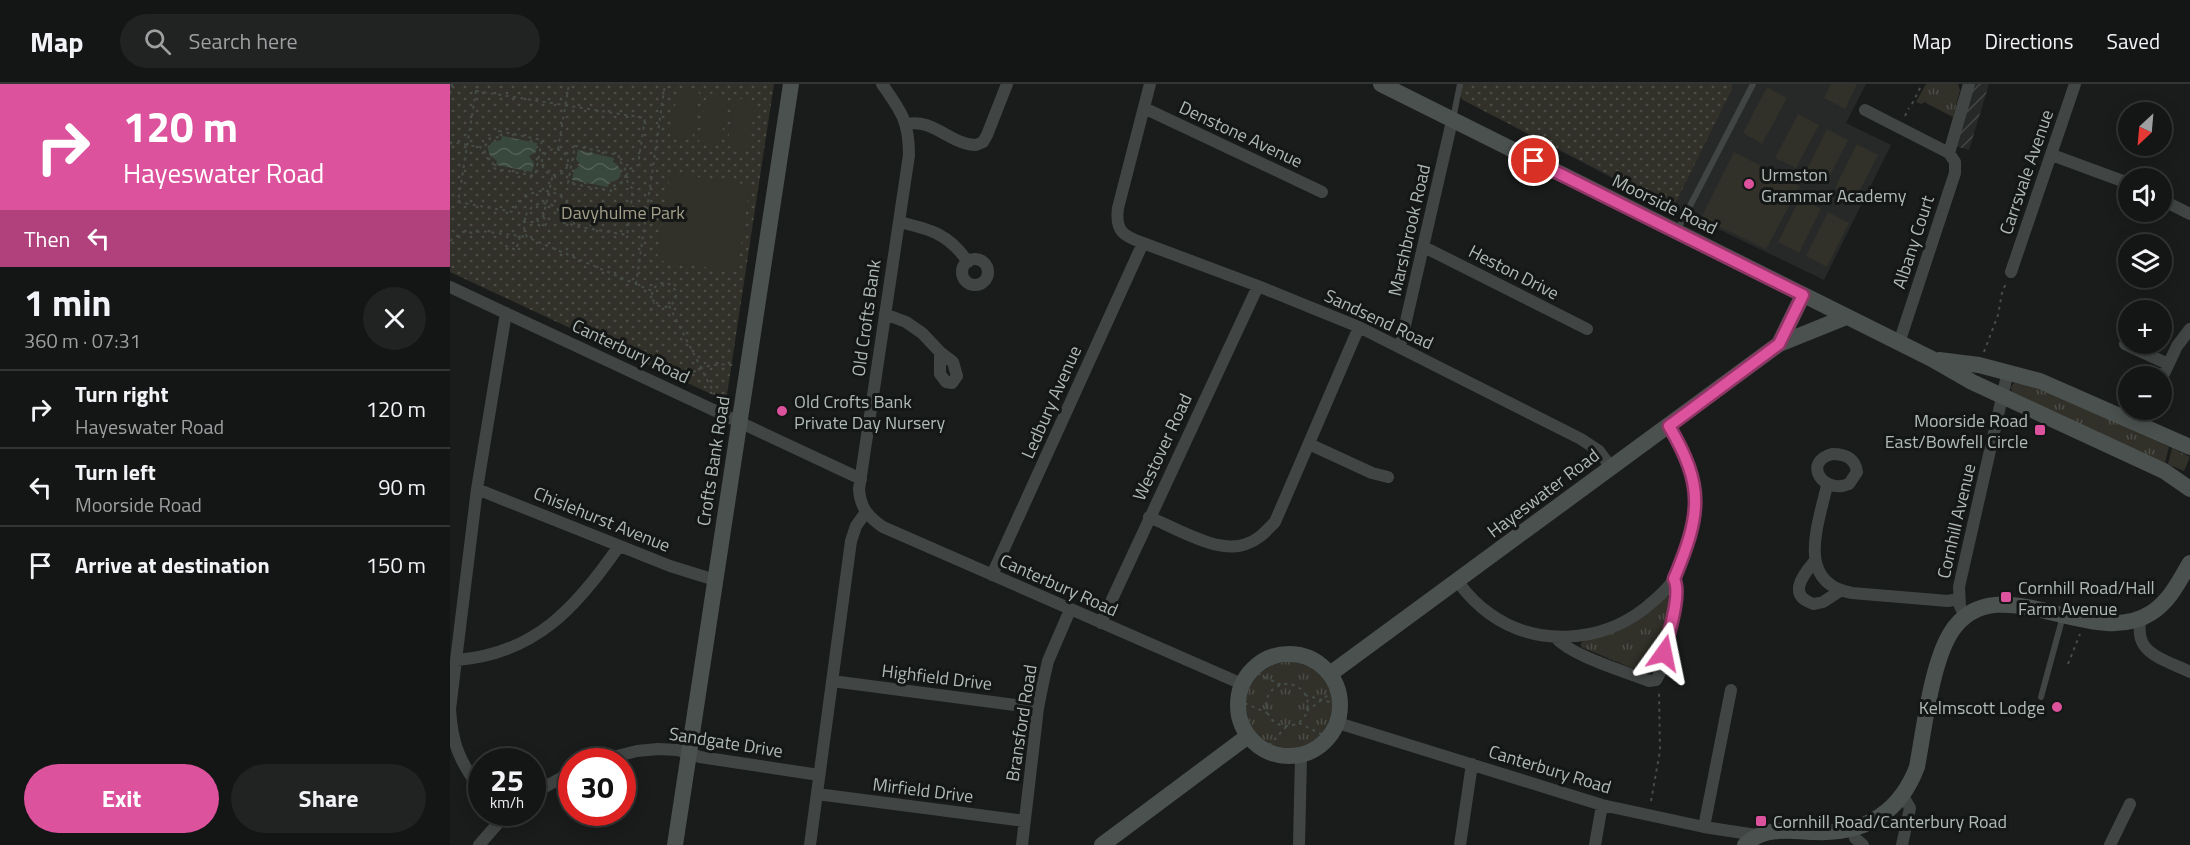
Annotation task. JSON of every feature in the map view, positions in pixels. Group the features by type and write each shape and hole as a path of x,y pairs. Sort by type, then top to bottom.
{"main road":[{"name":"Crofts Bank Road","path":"675,845 715,580 732,418 748,369 791,84"},
{"name":"Moorside Road","path":"1391,86 1452,121 1932,359 1971,382 2164,471 2190,489"},
{"name":"Hayeswater Road","path":"1779,344 1803,295"},
{"name":"Hayeswater Road","path":"1333,681 1610,466 1669,426 1779,344 1846,317"},
{"name":"Moorside Road","path":"1932,359 1979,365 2040,381 2190,447"},
{"path":"1751,840 1784,830 1836,832 1853,830 1870,823 1903,796 1917,767 1938,662 1949,635 1965,616 1988,606 2001,604 2111,623 2139,619 2161,605 2170,596 2190,562"},
{"path":"1291,654 1306,657 1319,664 1333,681 1340,705 1333,730 1317,749 1301,756 1288,757 1264,751 1248,736 1241,725 1238,713 1244,685 1263,661 1276,655 1291,654"},
{"path":"1102,845 1248,736"}],"street":[{"name":"Old Crofts Bank","path":"866,512 860,498 861,479 909,155 907,124 882,84"},
{"path":"907,124 925,124 961,143 976,145 983,142 987,135 1007,84"},
{"path":"1144,108 1150,84"},
{"name":"Albany Court","path":"1899,343 1954,173 1955,162 1949,153 1970,84"},
{"name":"Carrsvale Avenue","path":"2011,272 2075,84"},
{"name":"Denstone Avenue","path":"1144,108 1322,192"},
{"name":"Sandsend Road","path":"1144,108 1118,208 1120,230 1130,238 1359,327 1581,439 1599,451 1610,466"},
{"path":"1865,110 1949,153"},
{"name":"Marshbrook Road","path":"1400,347 1452,121"},
{"path":"2052,155 2118,179"},
{"path":"2172,205 2190,214"},
{"path":"899,222 935,231 949,239 968,262"},
{"name":"Ledbury Avenue","path":"992,575 1143,243"},
{"name":"Heston Drive","path":"1424,247 1587,329"},
{"name":"Westover Road","path":"1101,623 1258,286"},
{"name":"Canterbury Road","path":"450,287 861,479"},
{"path":"468,771 455,748 451,732 450,709 477,489 506,313"},
{"path":"885,314 906,322 922,333 940,352"},
{"path":"1149,517 1206,542 1225,546 1244,546 1262,536 1275,522 1359,327"},
{"path":"2146,354 2168,364 2177,346 2190,329"},
{"name":"Cornhill Avenue","path":"1965,616 1960,606 1959,593 2008,371"},
{"path":"1458,582 1471,599 1491,615 1528,632 1555,637 1581,636 1615,627 1634,616 1652,602 1674,579 1692,528 1696,493 1690,465 1669,426"},
{"path":"1309,444 1372,473 1388,477"},
{"path":"1827,485 1814,549 1814,562 1826,580 1840,591 1948,601 1959,593"},
{"name":"Chislehurst Avenue","path":"477,489 670,566 715,580"},
{"path":"810,845 851,541 856,526 866,512"},
{"name":"Canterbury Road","path":"866,512 883,527 1244,685"},
{"path":"457,660 481,658 509,650 545,630 580,599 619,546"},
{"path":"1814,562 1800,581 1798,591 1802,597 1807,602 1815,604 1823,602 1840,591"},
{"path":"1555,637 1561,644 1579,653 1649,681 1656,680 1676,599 1677,584 1674,579"},
{"name":"Bransford Road","path":"1022,845 1038,708 1048,661 1070,610"},
{"path":"2139,619 2141,640 2146,647 2152,653 2190,672"},
{"name":"Highfield Drive","path":"832,681 1038,708"},
{"path":"1704,827 1731,690"},
{"name":"Canterbury Road","path":"1333,730 1472,764 1602,805 1704,827 1751,840"},
{"name":"Sandgate Drive","path":"636,751 658,748 678,750 700,757 819,774"},
{"path":"1299,845 1301,756"},
{"path":"1460,845 1472,764"},
{"name":"Mirfield Drive","path":"817,794 1025,821"},
{"path":"1902,845 1910,808 1903,796"},
{"path":"2110,845 2130,804"},
{"path":"1595,845 1602,805"},
{"path":"479,845 494,826"},
{"path":"1853,830 1855,838 1863,845"}],"lane":[{"path":"1452,121 1460,84"},
{"path":"1676,232 1753,84"},
{"path":"2041,697 2063,615"}],"path":[{"path":"450,94 452,84"},
{"path":"558,149 569,84"},
{"path":"636,284 665,84"},
{"path":"1912,104 1922,84"},
{"path":"527,237 523,222 528,209 533,205 546,202 557,208 564,223 574,226 627,235 633,189 628,184 626,176 625,166 618,160 619,155 575,146 574,165 568,183 611,191 612,186 620,184 626,176 630,169 638,165 645,118 476,91 458,202 513,212 522,197 539,190 549,191 566,200 572,209 574,226"},
{"path":"499,131 542,140 538,158 535,176 492,168 493,163 486,157 484,148 489,139 498,137 499,131"},
{"path":"451,142 484,148"},
{"path":"538,158 550,150 558,149 564,153 567,164 564,171 553,174"},
{"path":"538,158 543,167 553,174"},
{"path":"567,164 574,165"},
{"path":"538,222 543,217 553,174"},
{"path":"523,222 538,222 540,225 546,225 547,220 543,217"},
{"path":"450,241 463,231 527,237 652,291"},
{"path":"506,247 516,250 520,237"},
{"path":"1979,365 2011,272"},
{"path":"652,291 660,283 672,285 676,296 669,306 661,307 654,303"},
{"path":"651,311 654,303 652,291"},
{"path":"669,306 732,418"},
{"path":"674,391 683,379 702,367 724,364 748,369"},
{"path":"2068,664 2084,620"},
{"path":"1648,815 1660,751 1658,714 1660,697 1656,680"},
{"path":"1299,723 1307,711 1321,700 1333,681"},
{"path":"1244,685 1295,686 1305,695 1340,705"},
{"path":"1244,685 1275,722 1287,726 1299,723 1333,730"},
{"path":"1268,712 1266,706 1270,693 1281,685"},
{"path":"1305,695 1307,711"},
{"path":"1264,751 1287,726"}],"shaded area":[{"name":"Urmston Grammar Academy","path":"1462,84 1866,84 1846,123 1891,145 1824,280 1612,178 1463,100 1461,98"},
{"path":"1965,84 1989,84 1969,150 1947,144"}],"green space":[{"name":"Davyhulme Park","path":"450,84 774,84 726,401 450,272"},
{"path":"1462,84 1732,84 1732,89 1673,208 1463,100 1460,94"},
{"path":"1831,84 1857,84 1845,109 1824,98"},
{"path":"1926,84 1958,84 1960,90 1953,117 1924,102 1922,104 1916,102"},
{"path":"1767,87 1787,98 1762,144 1743,133"},
{"path":"678,88 699,92 692,140 670,137"},
{"path":"707,93 728,97 720,145 699,142"},
{"path":"735,98 756,101 748,150 727,146"},
{"path":"1798,114 1819,125 1796,168 1775,158"},
{"path":"1827,129 1848,140 1826,183 1805,173"},
{"path":"1857,144 1878,155 1856,198 1835,188"},
{"path":"1734,152 1800,186 1766,249 1701,218"},
{"path":"670,173 750,185 737,272 657,260"},
{"path":"1800,198 1821,209 1799,253 1778,242"},
{"path":"1828,212 1849,223 1827,267 1806,256"},
{"path":"2014,383 2029,385 2085,408 2169,447 2165,463 2012,393 2011,387"},
{"path":"2172,448 2190,457 2184,471 2168,464"},
{"path":"1667,596 1671,599 1657,665 1652,672 1644,673 1581,647 1581,643 1585,641 1616,632 1634,623"},
{"path":"1281,662 1297,662 1320,674 1329,688 1332,705 1329,722 1320,736 1297,748 1281,748 1265,741 1253,729 1246,713 1246,697 1253,681 1265,669"}],"water":[{"path":"502,136 537,143 536,152 529,156 534,163 532,172 496,165 497,161 490,156 488,149 492,142 501,140"},
{"path":"578,150 614,158 613,162 621,171 620,177 609,182 608,187 572,180 574,170 580,166 576,160"}],"place":[{"name":"Urmston Grammar Academy","path":"1749,184"},
{"name":"Old Crofts Bank Private Day Nursery","path":"782,411"},
{"name":"Moorside Road East/Bowfell Circle","path":"2040,430"},
{"name":"Cornhill Road/Hall Farm Avenue","path":"2006,597"},
{"name":"Kelmscott Lodge","path":"2057,707"},
{"name":"Cornhill Road/Canterbury Road","path":"1761,821"}],"route":[{"path":"1534,161 1803,295 1779,344 1669,426 1690,465 1696,493 1692,528 1674,579 1677,584 1676,599 1664,653"}]}
